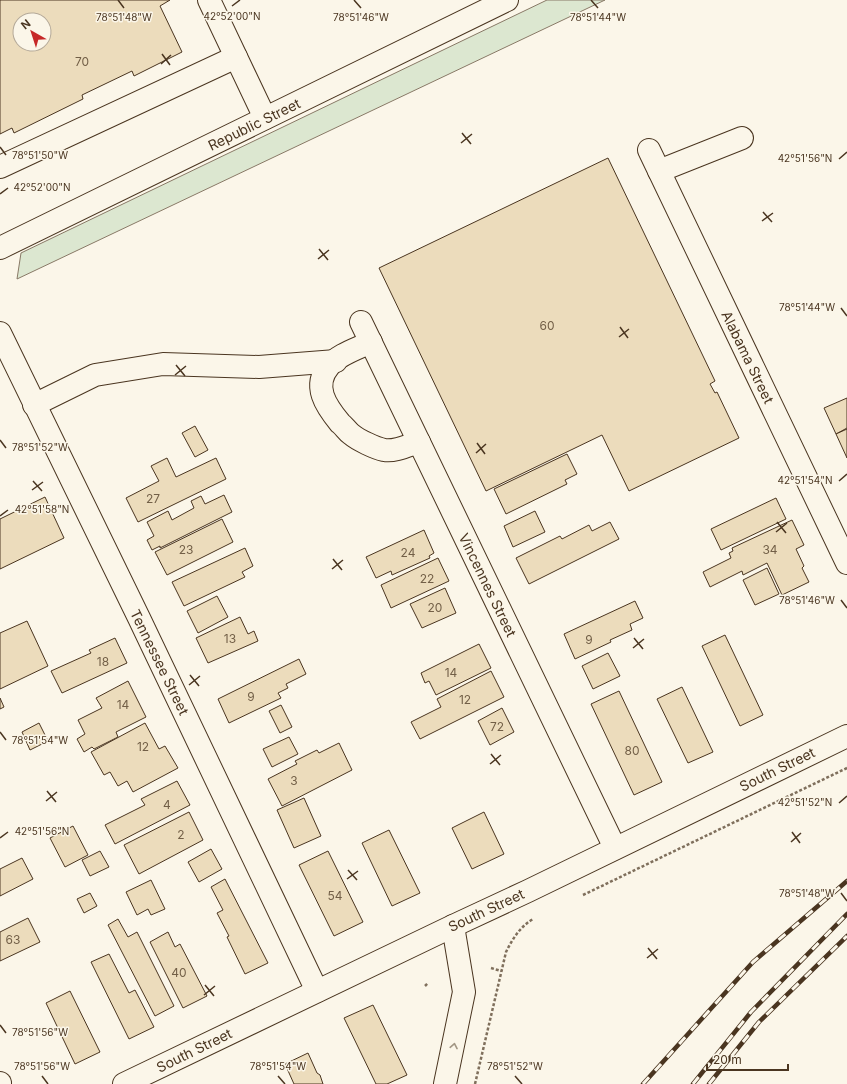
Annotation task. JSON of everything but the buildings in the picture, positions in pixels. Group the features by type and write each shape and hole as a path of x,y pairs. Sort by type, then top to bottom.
{"street":[{"path":"209,0 265,118"},
{"name":"Republic Street","path":"0,248 507,0"},
{"path":"0,168 236,57"},
{"path":"659,171 742,138"},
{"name":"Alabama Street","path":"649,150 847,563"},
{"name":"Vincennes Street","path":"362,322 615,848"},
{"name":"Tennessee Street","path":"0,333 7,366 34,405 142,625 318,991"},
{"path":"371,342 343,355 329,366 321,379 321,390 326,404 350,434 384,450 394,450 419,442"},
{"path":"34,405 95,375 163,364 259,367 336,361"},
{"name":"South Street","path":"124,1084 528,891 847,736"},
{"path":"445,1084 464,992 453,926"}],"path":[{"name":"South Street","path":"582,895 847,768"},
{"name":"South Street","path":"475,1084 506,952 511,940 523,926 539,915"},
{"path":"491,968 501,971"},
{"path":"425,986 428,983"}],"green space":[{"path":"547,0 605,0 17,279 21,253"}],"railway":[{"path":"643,1084 753,962 847,881"},
{"path":"693,1084 751,1012 847,914"},
{"path":"709,1084 759,1022 847,936"}]}
